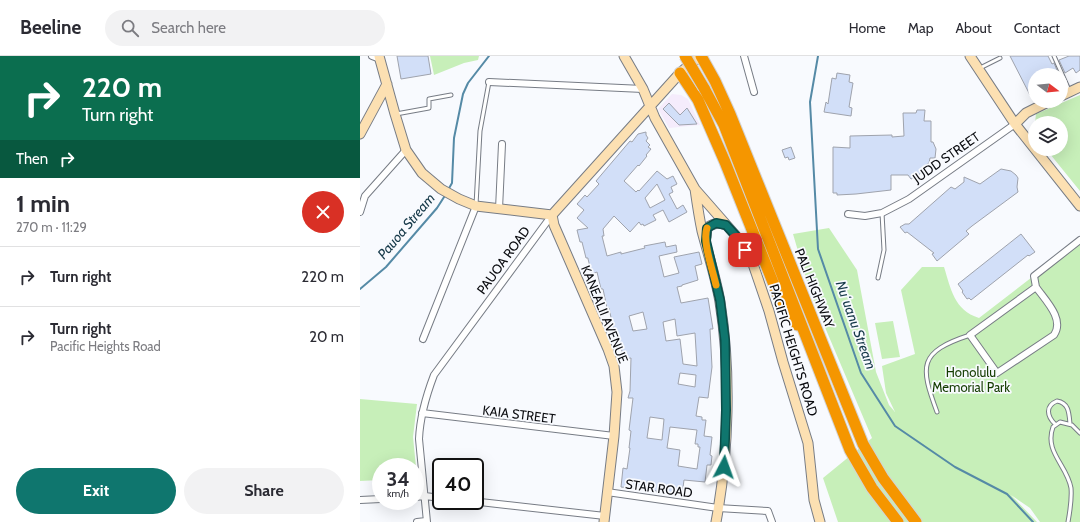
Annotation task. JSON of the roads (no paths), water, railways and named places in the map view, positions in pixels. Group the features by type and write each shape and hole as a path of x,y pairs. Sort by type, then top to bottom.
{"highway":[{"name":"PALI HIGHWAY","path":"685,56 724,125 850,450 872,488 898,522"},
{"name":"PALI HIGHWAY","path":"700,56 715,81 744,148 862,444 883,478 916,522"},
{"path":"680,73 698,100 725,162 778,295 810,346"}],"street":[{"name":"PACIFIC HEIGHTS ROAD","path":"624,56 642,89 655,118 695,189 737,237 752,264 769,311 808,442 813,493 820,522"},
{"name":"PAUOA ROAD","path":"426,522 425,496 419,455 419,439 422,413 434,375 442,362 552,215 680,73 700,56"},
{"path":"744,56 754,92"},
{"path":"970,56 1015,124 1080,206"},
{"path":"377,57 387,84 406,150 422,173 441,189 476,206 552,215"},
{"path":"489,82 642,89"},
{"path":"360,134 387,84"},
{"path":"1070,92 1080,87"},
{"name":"JUDD STREET","path":"848,214 865,216 882,213 909,199 1015,124 1026,112 1035,108"},
{"path":"499,209 502,144"},
{"path":"360,212 365,196 406,150"},
{"path":"695,189 700,223 706,241 720,300 726,356 725,448 719,508 716,522"},
{"path":"423,339 476,206"},
{"name":"KANEALII AVENUE","path":"552,215 554,225 614,366 617,392 614,436 604,519"},
{"path":"706,241 707,228 716,223 726,225"},
{"path":"1036,287 970,335 997,373 1054,335 1058,325 1057,319 1036,287 1034,276 1080,240"},
{"name":"KAIA STREET","path":"422,413 614,436"},
{"name":"STAR ROAD","path":"607,492 719,508 768,511 772,522"},
{"path":"425,496 432,497"},
{"path":"360,500 372,499"},
{"path":"484,503 604,519"},
{"path":"417,522 426,522"}],"lane":[{"path":"1054,56 1070,92"},
{"path":"978,69 1000,58"},
{"path":"476,206 480,132 489,82"},
{"path":"395,114 429,108 429,99 451,95"},
{"path":"878,278 884,250 882,213"},
{"path":"937,412 928,387 925,368 929,357 943,347 958,339 970,335"},
{"path":"1055,424 1050,419 1048,410 1057,401 1064,403 1067,406 1070,424"},
{"path":"1068,522 1071,487 1068,477 1052,447 1050,438 1053,426 1060,422 1072,424 1080,433"}],"waterway":[{"name":"Pauoa Stream","path":"448,190 452,183 454,138 463,94 468,83 489,56"},
{"name":"Nuʻuanu Stream","path":"818,56 810,102 818,249 861,373 895,426 955,467 1007,494 1033,522"},
{"name":"Pauoa Stream","path":"360,289 386,267 437,208 446,194"}],"park label":[{"name":"Honolulu Memorial Park","path":"971,380"}]}
